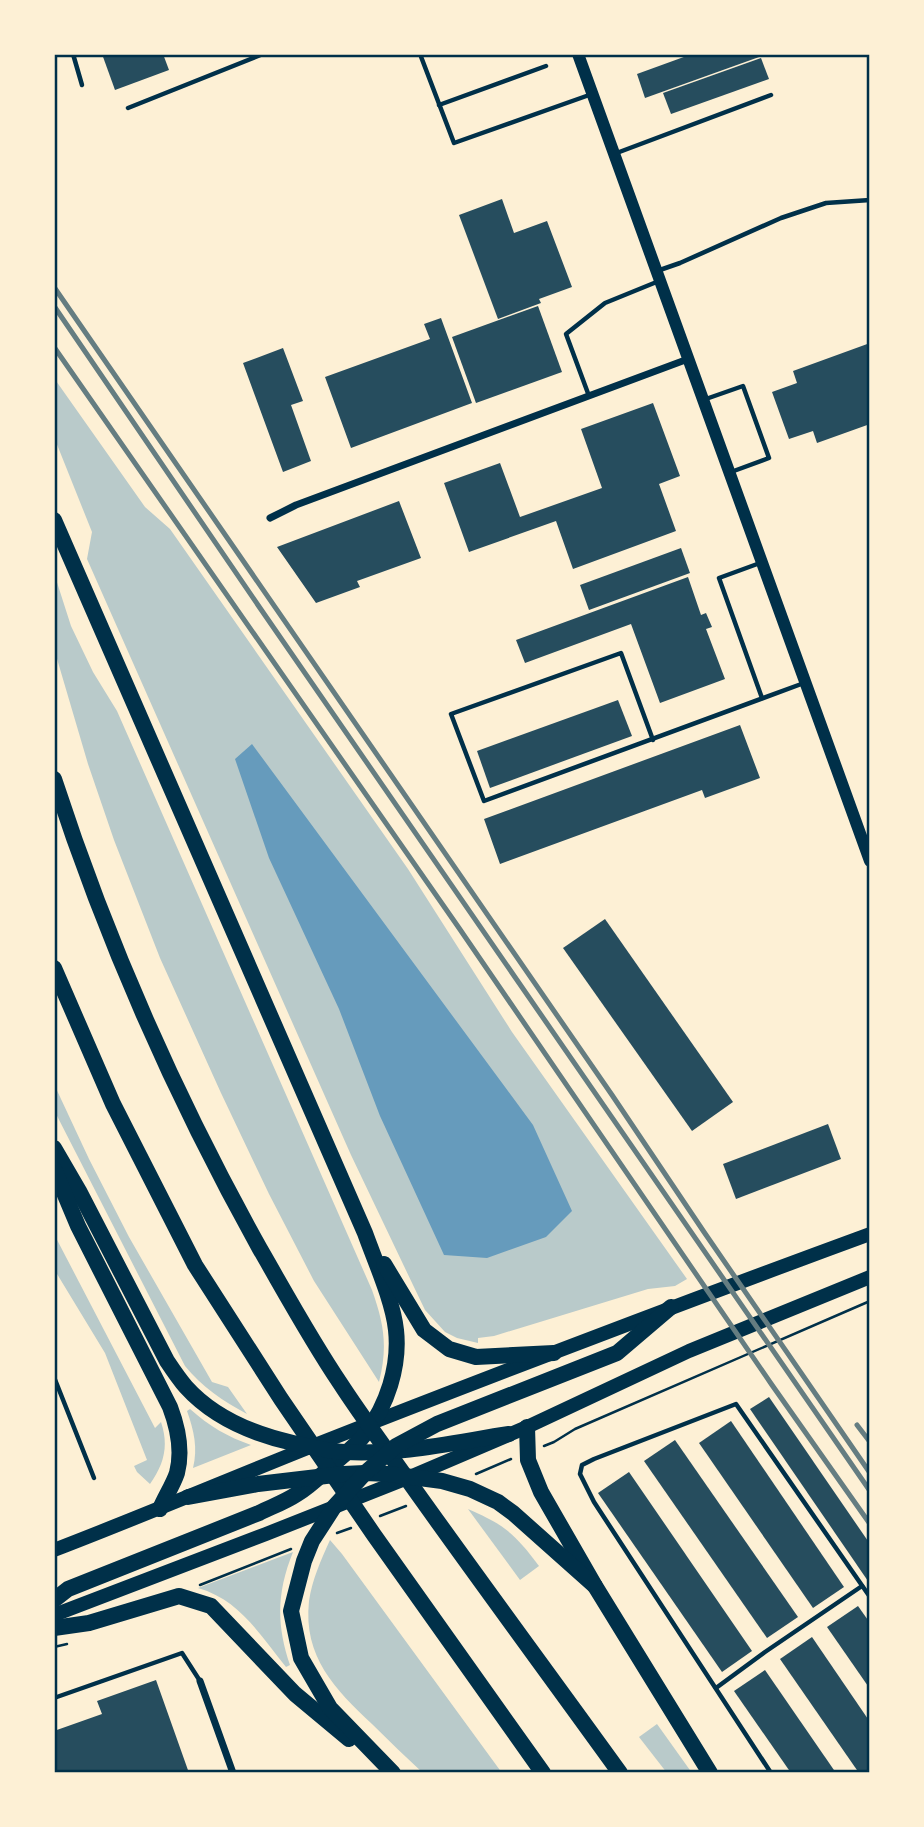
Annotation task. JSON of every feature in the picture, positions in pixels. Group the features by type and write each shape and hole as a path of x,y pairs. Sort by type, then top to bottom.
{"highway":[{"path":"54,520 365,1233 392,1309 397,1339 394,1372 387,1394 372,1424 347,1452 299,1493 274,1506 68,1589 54,1600"},
{"path":"54,779 99,908 148,1025 187,1111 280,1284 340,1383 620,1773"},
{"path":"54,968 113,1104 195,1265 281,1399 374,1535 543,1773"},
{"path":"54,1148 167,1361 185,1386 206,1406 265,1437 347,1452 390,1451 509,1434"},
{"path":"54,1169 78,1226 170,1407 178,1430 177,1473 160,1509"},
{"path":"365,1233 424,1330 449,1349 476,1357 554,1353"},
{"path":"391,1773 330,1708 301,1658 291,1611 309,1550 334,1507 365,1473 411,1437 437,1424 617,1353 671,1307"},
{"path":"527,1427 528,1460 541,1492 595,1586 710,1773"},
{"path":"188,1497 258,1484 365,1473 455,1484 498,1502 595,1586"},
{"path":"54,1628 89,1623 179,1596 211,1606 295,1694 391,1773"}],"main road":[{"path":"578,54 870,861"},
{"path":"54,1550 671,1307 870,1234"},
{"path":"54,1615 410,1477 527,1427 689,1352 870,1277"}],"street":[{"path":"270,518 309,500 688,359"},
{"path":"200,1681 233,1773"}],"lane":[{"path":"73,54 82,85"},
{"path":"128,108 263,54"},
{"path":"421,54 454,143 592,94"},
{"path":"439,105 545,66"},
{"path":"614,154 771,94"},
{"path":"589,396 566,334 605,303 680,263 781,218 826,203 870,200"},
{"path":"702,400 743,386 769,458 729,472"},
{"path":"761,562 719,578 762,698"},
{"path":"653,740 621,653 451,714 484,801 653,740 804,683"},
{"path":"54,1377 94,1478"},
{"path":"771,1773 594,1502 580,1474 582,1465 736,1404 870,1597"},
{"path":"716,1688 862,1586"},
{"path":"54,1698 182,1653 200,1681"}],"path":[{"path":"554,1442 575,1429 870,1301"},
{"path":"482,1471 505,1461"},
{"path":"191,1588 292,1548"}],"shaded area":[{"path":"54,378 145,507 170,529 408,869 512,1032 687,1279 675,1286 648,1289 494,1336 478,1338 478,1343 445,1332 425,1310 351,1155 87,559 92,532 54,437"},
{"path":"54,573 71,626 93,672 117,711 372,1290 383,1335 379,1382 314,1281 269,1194 160,958 114,840 55,652"},
{"path":"54,1084 129,1237 212,1382 228,1387 247,1414 213,1393 185,1366 54,1110"},
{"path":"54,1234 155,1428 161,1422 165,1439 164,1454 150,1484 134,1466 147,1460 105,1353 54,1269"},
{"path":"190,1409 219,1430 251,1445 193,1468 195,1446 187,1411"},
{"path":"468,1509 508,1532 539,1566 520,1580"},
{"path":"330,1540 502,1773 423,1773 358,1711 334,1684 317,1655 308,1621 312,1585"},
{"path":"293,1552 284,1581 280,1608 282,1636 290,1665 286,1667 258,1631 237,1610 226,1601 198,1588"},
{"path":"657,1724 692,1773 667,1773 639,1737"}],"water":[{"path":"252,744 533,1125 572,1211 546,1237 487,1258 444,1255 380,1116 339,1009 269,858 235,759"}],"building":[{"path":"102,54 163,54 169,70 115,90"},
{"path":"692,54 765,55 645,98 637,74"},
{"path":"761,58 769,79 671,114 663,93"},
{"path":"502,199 514,233 547,221 572,287 539,299 541,303 498,319 459,215"},
{"path":"538,306 562,372 476,403 452,337"},
{"path":"441,318 472,403 351,448 325,377 430,339 424,324"},
{"path":"870,343 870,424 817,443 813,431 789,439 772,392 797,383 793,371"},
{"path":"283,348 303,401 291,405 311,461 283,472 243,363"},
{"path":"653,403 680,476 659,484 676,531 573,569 556,521 469,552 444,483 500,463 520,517 602,488 581,429"},
{"path":"399,501 421,558 357,581 360,587 316,603 277,547"},
{"path":"681,548 690,573 589,610 580,585"},
{"path":"688,577 701,615 706,613 712,627 706,629 725,679 660,703 631,624 525,663 516,640"},
{"path":"618,700 632,736 490,788 477,751"},
{"path":"740,725 760,778 705,798 702,790 500,864 484,819"},
{"path":"605,919 733,1102 692,1131 563,948"},
{"path":"828,1124 841,1159 736,1199 723,1164"},
{"path":"769,1397 870,1544 870,1584 750,1409"},
{"path":"731,1421 844,1587 813,1608 699,1443"},
{"path":"675,1440 798,1617 767,1638 644,1461"},
{"path":"629,1472 752,1651 722,1672 598,1493"},
{"path":"858,1606 870,1623 870,1689 827,1627"},
{"path":"812,1637 870,1722 870,1773 859,1773 780,1659"},
{"path":"765,1670 836,1773 791,1773 734,1691"},
{"path":"156,1680 189,1773 54,1773 54,1731 102,1714 97,1701"}],"railway":[{"path":"54,287 870,1473"},
{"path":"54,306 870,1491"},
{"path":"54,347 870,1524"},
{"path":"857,1425 870,1442"}]}
